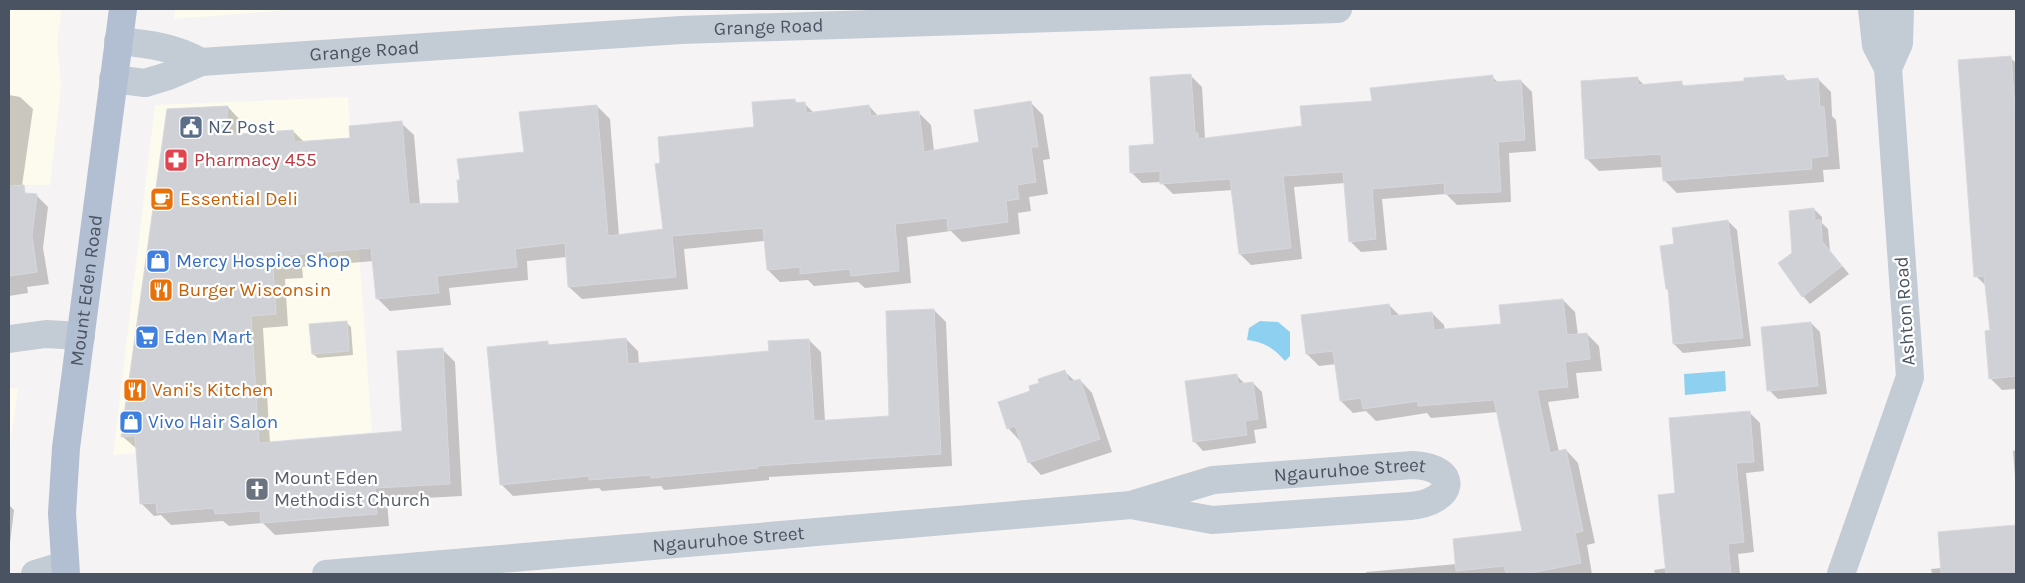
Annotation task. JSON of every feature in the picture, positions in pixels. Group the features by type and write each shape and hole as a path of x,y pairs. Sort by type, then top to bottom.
{"main road":[{"name":"Mount Eden Road","path":"65,569 62,512 64,468 122,9"}],"street":[{"name":"Grange Road","path":"113,80 145,83 168,76 201,62 681,30 1338,9"},
{"name":"Ashton Road","path":"1841,574 1910,377 1888,68 1876,45 1872,9"},
{"name":"Ashton Road","path":"1888,68 1899,44 1900,9"},
{"name":"Grange Road","path":"118,41 151,44 182,52 201,62"},
{"path":"9,339 46,334 81,336"},
{"name":"Ngauruhoe Street","path":"326,574 373,572 1131,505 1213,480 1423,466 1438,470 1445,476 1446,482 1443,494 1428,503 1391,508 1212,520 1131,505"},
{"path":"35,574 65,569"}],"shaded area":[{"path":"9,9 62,9 57,43 61,86 50,185 9,185"},
{"path":"175,9 301,9 174,19"},
{"path":"348,97 372,432 113,455 155,105"},
{"path":"18,388 11,438 9,454 9,389"}],"water":[{"path":"1260,321 1278,322 1290,332 1290,356 1285,361 1268,346 1247,340 1249,328"},
{"path":"1725,371 1726,391 1685,395 1684,374"}],"building":[{"path":"2011,56 2016,122 2016,376 1989,379 1985,331 1990,330 1984,276 1974,277 1958,60"},
{"path":"1191,74 1195,133 1198,133 1198,139 1302,126 1300,106 1372,101 1370,88 1493,75 1493,82 1521,80 1525,140 1498,142 1501,192 1445,194 1444,183 1372,189 1376,239 1349,242 1343,172 1283,176 1291,248 1239,254 1230,179 1160,184 1160,171 1130,173 1129,146 1154,144 1150,77"},
{"path":"1784,75 1784,81 1818,78 1820,107 1824,107 1828,156 1811,158 1812,169 1663,181 1661,154 1585,159 1581,81 1638,77 1638,85 1682,81 1682,86 1744,81 1744,78"},
{"path":"795,99 795,103 805,102 806,113 869,105 871,116 919,111 924,152 979,142 974,110 1031,101 1038,147 1031,147 1036,182 1017,185 1019,199 1006,201 1008,222 948,230 947,218 895,224 899,271 851,276 850,269 800,274 800,267 767,270 763,228 672,236 676,277 568,287 565,243 515,249 517,267 437,276 439,293 376,299 371,248 290,255 291,266 273,267 276,314 251,316 259,443 402,431 397,351 443,348 450,484 375,488 377,514 261,523 260,511 215,514 214,508 157,513 156,503 140,504 135,436 121,437 167,109 228,106 225,135 293,130 294,142 350,138 349,126 402,121 409,204 459,203 457,180 460,180 457,159 524,152 519,112 597,105 608,236 663,229 655,164 660,163 658,137 754,127 752,102"},
{"path":"24,185 25,193 37,194 32,236 37,272 9,276 9,186"},
{"path":"1814,208 1815,220 1821,220 1822,241 1842,266 1802,297 1778,263 1792,253 1789,211"},
{"path":"1728,220 1743,338 1673,344 1668,289 1666,289 1660,246 1674,244 1672,228"},
{"path":"1563,299 1567,335 1587,333 1590,359 1565,362 1568,387 1537,390 1550,453 1566,449 1583,531 1575,533 1581,563 1526,574 1506,574 1504,566 1456,571 1453,539 1522,531 1494,400 1418,406 1418,401 1363,409 1361,398 1340,401 1333,351 1306,354 1301,315 1389,304 1391,316 1432,312 1434,330 1501,324 1499,305"},
{"path":"934,309 941,454 757,466 758,468 651,478 651,475 589,480 589,476 500,485 487,347 548,341 548,345 626,338 628,364 769,351 768,341 809,339 814,421 889,416 886,311"},
{"path":"347,321 349,351 312,354 309,324"},
{"path":"1811,322 1818,386 1767,391 1761,327"},
{"path":"1065,370 1069,382 1080,379 1100,439 1028,463 1015,426 1007,429 998,402 1030,391 1029,386 1039,383 1038,379"},
{"path":"1237,374 1238,384 1253,382 1258,419 1245,421 1247,435 1193,442 1185,381"},
{"path":"1750,411 1754,462 1736,463 1744,542 1728,544 1731,574 1666,574 1658,495 1675,493 1669,418"},
{"path":"2016,525 2016,574 1941,574 1938,532"}],"place":[{"name":"NZ Post","path":"191,127"},
{"name":"Pharmacy 455","path":"176,160"},
{"name":"Essential Deli","path":"162,199"},
{"name":"Mercy Hospice Shop","path":"158,261"},
{"name":"Burger Wisconsin","path":"161,290"},
{"name":"Eden Mart","path":"147,337"},
{"name":"Vani's Kitchen","path":"135,390"},
{"name":"Vivo Hair Salon","path":"131,422"},
{"name":"Mount Eden Methodist Church","path":"257,489"}]}
